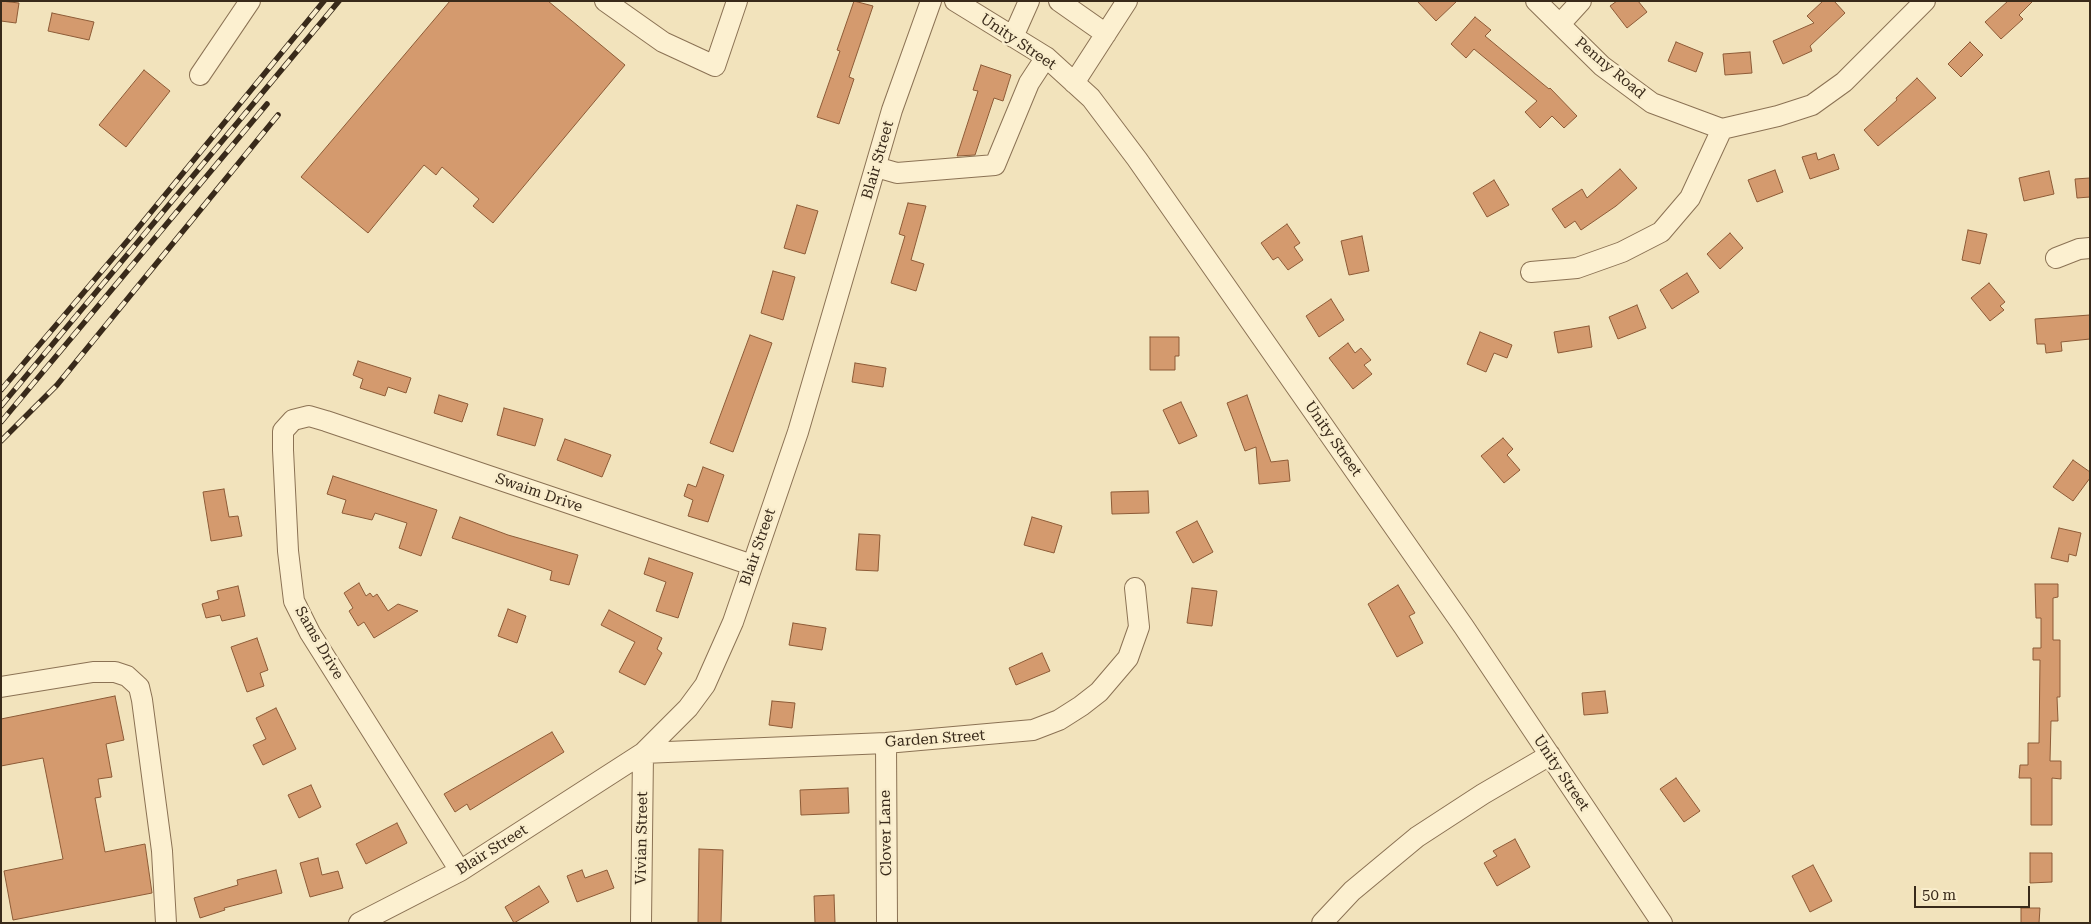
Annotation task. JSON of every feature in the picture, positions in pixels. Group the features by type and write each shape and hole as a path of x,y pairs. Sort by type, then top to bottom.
{"street":[{"path":"200,75 250,1"},
{"path":"605,1 663,42 715,66 737,1"},
{"name":"Blair Street","path":"358,923 460,871 643,753 688,708 705,686 733,622 798,432 892,110 931,1"},
{"name":"Unity Street","path":"955,1 1046,57 1091,98 1137,159 1464,627 1662,923"},
{"path":"1013,37 1029,1"},
{"path":"1059,1 1106,34"},
{"path":"1074,83 1127,1"},
{"name":"Penny Road","path":"1536,1 1602,66 1652,103 1722,129"},
{"path":"1560,24 1581,1"},
{"path":"1531,272 1577,268 1622,252 1661,232 1690,198 1722,129 1778,116 1812,104 1844,82 1925,1"},
{"path":"876,167 897,173 995,165 1029,83 1046,57"},
{"path":"2056,258 2079,249 2090,248"},
{"name":"Sams Drive","path":"326,421 309,416 293,420 283,431 288,551 294,601 310,633 460,871"},
{"name":"Swaim Drive","path":"326,421 752,565"},
{"name":"Garden Street","path":"643,753 886,743 1033,730 1066,715 1099,692 1128,658 1139,626 1135,588"},
{"path":"1,687 92,672 128,676 139,687 162,851 166,923"},
{"name":"Clover Lane","path":"886,743 887,923"},
{"name":"Vivian Street","path":"641,923 643,753"},
{"path":"1322,923 1352,891 1417,837 1483,794 1550,755"}],"building":[{"path":"1,1 19,3 16,23 1,21"},
{"path":"450,1 548,1 625,65 493,223 473,206 479,199 442,167 436,175 424,165 368,233 301,177"},
{"path":"854,1 873,6 849,77 854,79 839,124 817,117 840,51 837,50"},
{"path":"1417,1 1457,1 1436,21"},
{"path":"1617,1 1638,1 1647,12 1627,28 1610,6"},
{"path":"1823,1 1834,1 1845,13 1810,46 1812,51 1783,64 1773,41 1814,23 1807,16"},
{"path":"2008,1 2033,1 2019,15 2023,19 2001,39 1985,22"},
{"path":"52,13 94,22 89,40 48,31"},
{"path":"1475,17 1491,30 1485,36 1550,88 1577,116 1564,128 1552,116 1540,128 1525,112 1537,101 1474,49 1466,58 1451,44"},
{"path":"1676,42 1703,53 1696,72 1668,61"},
{"path":"1970,42 1983,55 1961,77 1948,64"},
{"path":"1750,52 1752,73 1725,75 1723,54"},
{"path":"981,65 1011,75 1003,101 994,98 975,155 957,156 978,91 973,90"},
{"path":"144,70 170,91 126,147 99,125"},
{"path":"1917,78 1936,98 1878,146 1864,130 1897,100 1896,98"},
{"path":"1816,153 1818,160 1834,154 1839,169 1810,179 1802,157"},
{"path":"1620,169 1637,188 1616,206 1581,230 1575,221 1565,228 1552,209 1582,189 1587,198"},
{"path":"1775,170 1783,192 1757,202 1748,180"},
{"path":"2049,171 2054,194 2024,201 2019,178"},
{"path":"2090,178 2090,197 2077,198 2075,179"},
{"path":"1494,180 1509,205 1487,217 1473,193"},
{"path":"908,203 926,206 911,260 924,264 916,291 891,283 905,236 899,234"},
{"path":"797,205 818,211 805,254 784,248"},
{"path":"1287,224 1300,243 1294,247 1303,260 1288,270 1278,257 1273,260 1261,243"},
{"path":"1968,230 1987,234 1980,264 1962,260"},
{"path":"1730,233 1743,248 1720,269 1707,254"},
{"path":"1362,236 1369,271 1349,275 1341,241"},
{"path":"773,271 795,277 783,320 761,313"},
{"path":"1687,273 1699,292 1672,309 1660,290"},
{"path":"1989,283 2005,302 2000,306 2004,310 1990,321 1971,298"},
{"path":"1331,299 1344,320 1319,337 1306,316"},
{"path":"1637,305 1646,328 1618,339 1609,317"},
{"path":"2090,315 2090,339 2061,342 2062,351 2046,353 2045,344 2037,344 2035,319"},
{"path":"1589,326 1592,347 1558,353 1554,332"},
{"path":"1480,332 1512,345 1507,358 1494,353 1486,372 1467,364"},
{"path":"750,335 772,343 733,452 710,443"},
{"path":"1150,337 1179,337 1179,356 1175,356 1175,370 1150,370"},
{"path":"1348,343 1355,353 1361,348 1371,360 1364,365 1372,374 1353,389 1329,358"},
{"path":"358,361 411,378 406,393 388,387 385,396 360,388 363,379 353,375"},
{"path":"855,363 886,368 883,387 852,382"},
{"path":"439,395 468,404 462,422 434,413"},
{"path":"1247,395 1271,462 1288,460 1290,481 1259,484 1256,447 1245,451 1227,403"},
{"path":"1181,402 1197,436 1179,444 1163,410"},
{"path":"504,408 543,419 535,446 497,435"},
{"path":"1503,438 1513,449 1507,455 1520,470 1504,483 1481,456"},
{"path":"565,439 611,455 602,477 557,460"},
{"path":"2073,460 2090,472 2090,478 2073,501 2053,487"},
{"path":"703,467 724,475 708,522 688,516 693,500 684,496 688,484 696,487"},
{"path":"333,476 437,510 421,556 399,548 407,523 375,513 372,520 342,513 346,500 327,494"},
{"path":"224,489 229,517 238,516 242,536 211,541 203,492"},
{"path":"1148,491 1149,513 1112,514 1111,492"},
{"path":"460,517 508,535 578,555 569,585 550,580 552,571 452,538"},
{"path":"1032,517 1062,526 1054,553 1024,545"},
{"path":"1197,521 1213,552 1193,563 1176,532"},
{"path":"2059,528 2081,533 2076,556 2069,554 2068,562 2051,558"},
{"path":"859,534 880,535 878,571 856,570"},
{"path":"649,558 693,573 678,618 656,611 666,582 644,574"},
{"path":"359,583 366,596 370,593 373,597 377,594 388,611 398,604 418,611 374,638 364,622 358,626 349,611 353,608 344,593"},
{"path":"2035,584 2058,584 2058,597 2053,598 2053,640 2060,640 2060,697 2057,697 2058,721 2051,721 2050,761 2061,761 2061,779 2052,778 2052,825 2031,825 2031,778 2019,778 2020,765 2028,765 2028,743 2039,743 2040,660 2033,660 2033,648 2041,648 2041,618 2036,618"},
{"path":"1398,585 1415,613 1409,616 1423,643 1397,657 1368,604"},
{"path":"238,586 245,616 222,621 220,615 206,618 202,604 219,599 217,591"},
{"path":"1192,588 1217,591 1212,626 1187,623"},
{"path":"508,609 526,616 517,643 498,636"},
{"path":"609,610 662,638 657,649 662,653 645,685 619,672 635,642 601,625"},
{"path":"793,623 826,628 822,650 789,645"},
{"path":"257,638 268,670 260,673 264,686 247,692 231,647"},
{"path":"1042,653 1050,671 1016,685 1009,668"},
{"path":"1605,691 1608,713 1584,715 1582,693"},
{"path":"115,696 124,740 106,744 112,777 98,779 101,797 95,798 105,852 145,844 152,893 13,920 4,871 63,859 43,758 1,766 1,719"},
{"path":"772,701 795,703 792,728 769,725"},
{"path":"276,708 296,749 263,765 253,745 266,739 256,718"},
{"path":"552,732 564,752 470,810 467,804 455,812 444,794"},
{"path":"1676,778 1700,811 1684,822 1660,789"},
{"path":"311,785 321,807 299,818 288,795"},
{"path":"848,788 849,813 801,815 800,790"},
{"path":"397,823 407,843 366,864 356,844"},
{"path":"1515,839 1530,867 1497,886 1484,863 1497,856 1493,851"},
{"path":"699,849 723,850 721,923 698,923"},
{"path":"2030,853 2052,853 2052,882 2030,883"},
{"path":"318,858 322,875 338,871 343,888 310,897 300,863"},
{"path":"1813,865 1832,901 1810,912 1792,876"},
{"path":"276,870 282,893 224,908 225,910 200,918 194,898 238,885 237,880"},
{"path":"582,870 585,878 607,870 614,888 577,902 567,876"},
{"path":"539,886 549,902 514,923 505,907"},
{"path":"834,895 835,923 815,923 814,896"},
{"path":"2021,908 2040,908 2039,923 2021,923"}],"railway":[{"path":"1,390 129,239 324,1"},
{"path":"1,406 339,1"},
{"path":"1,422 267,104"},
{"path":"1,441 57,385 278,115"}]}
